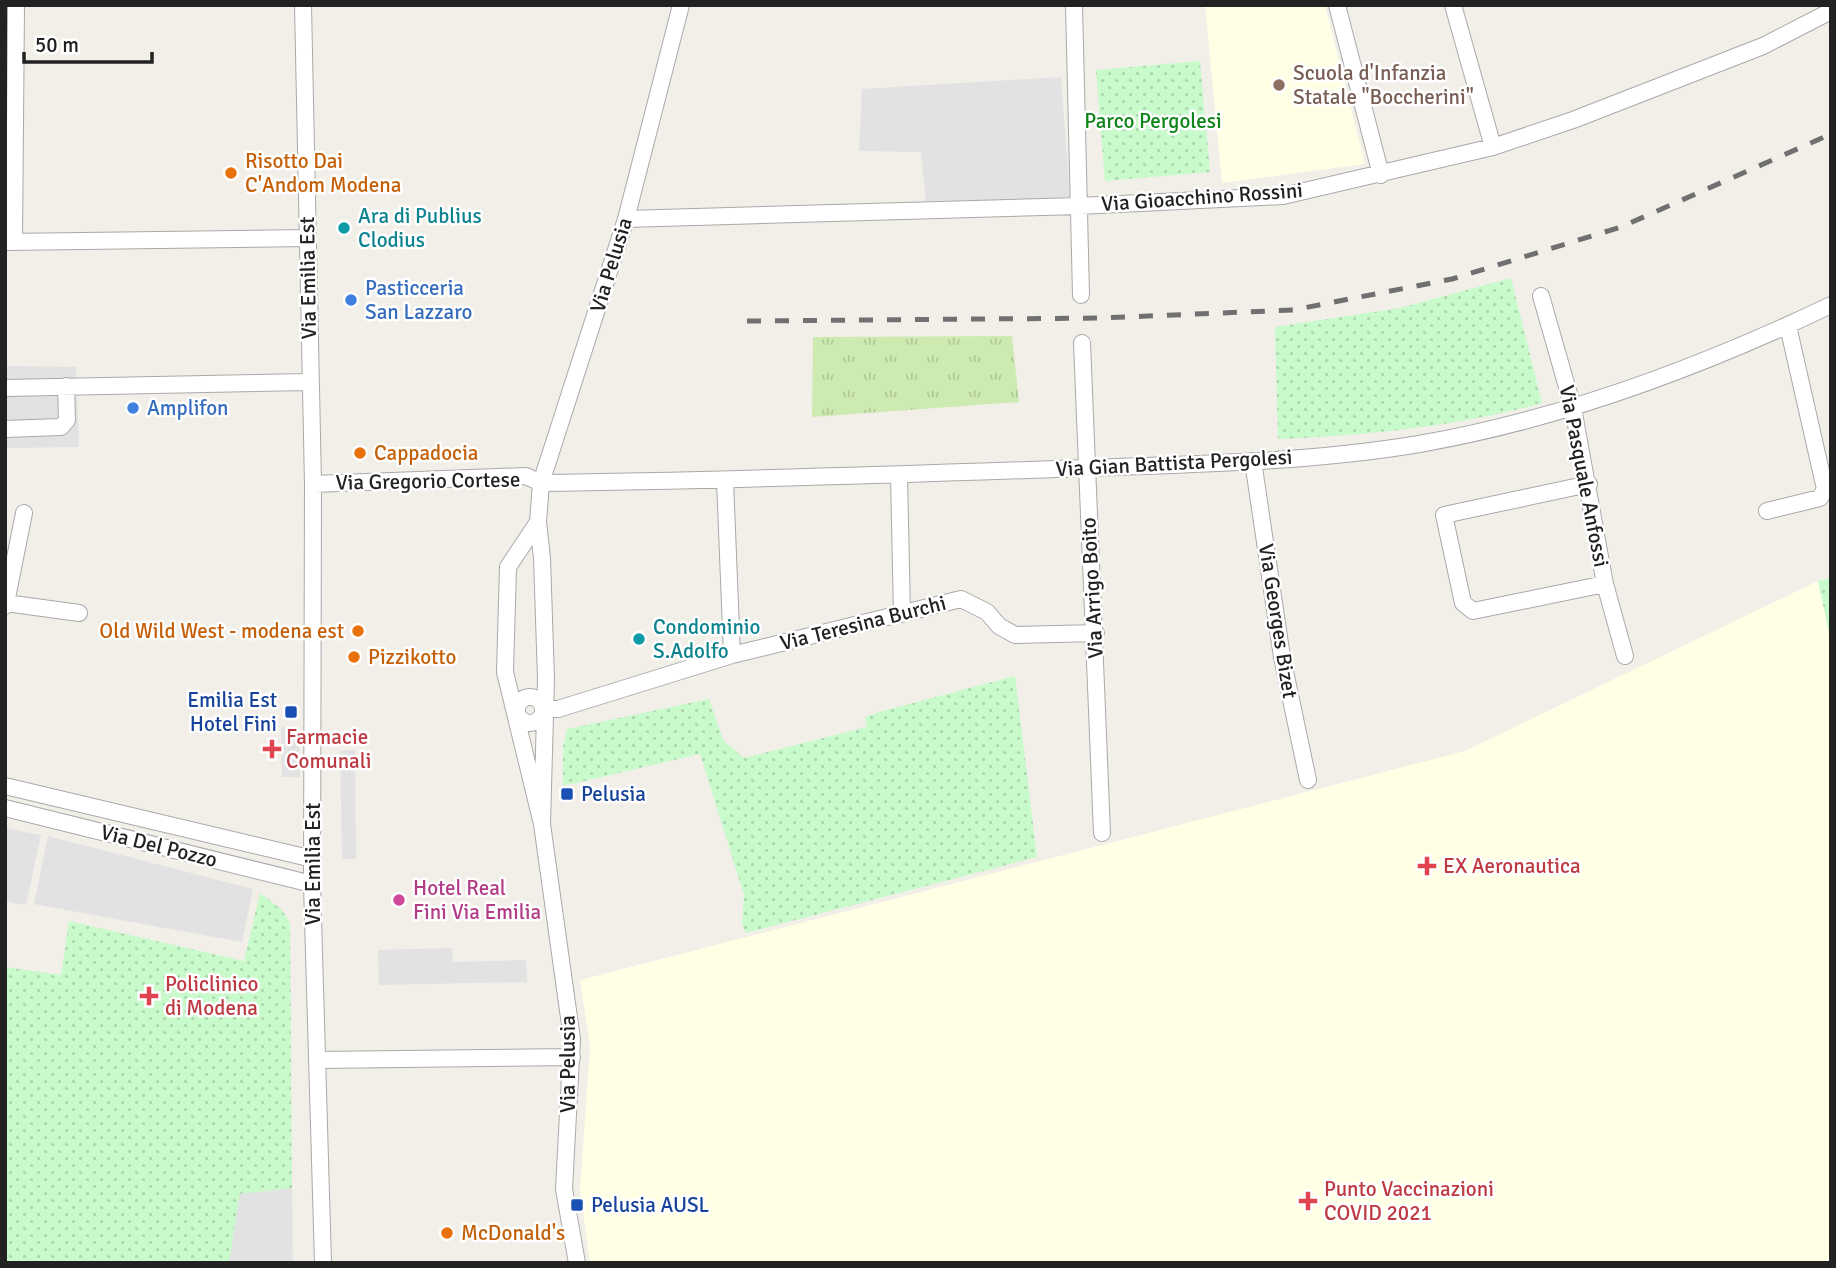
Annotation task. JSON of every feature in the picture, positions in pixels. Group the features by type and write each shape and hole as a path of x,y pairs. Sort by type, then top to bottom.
{"street":[{"path":"16,5 9,242 308,238"},
{"name":"Via Emilia Est","path":"303,5 313,484 313,884 323,1263"},
{"name":"Via Pelusia","path":"542,824 543,709 547,679 538,522 541,483 626,219 681,5"},
{"path":"1074,5 1081,295"},
{"path":"1337,5 1381,175"},
{"path":"1453,5 1493,147"},
{"name":"Via Gioacchino Rossini","path":"626,219 1079,206 1283,196 1493,147 1677,81 1762,46 1831,11"},
{"name":"Via Pasquale Anfossi","path":"1541,296 1573,408 1589,484 1605,584 1625,656"},
{"name":"Via Gian Battista Pergolesi","path":"541,483 899,475 1253,461 1418,444 1573,408 1788,326 1831,305"},
{"path":"1767,511 1820,498 1825,489 1788,326"},
{"name":"Via Arrigo Boito","path":"1082,343 1096,633 1102,833"},
{"path":"5,388 310,382"},
{"path":"5,429 61,426 67,420 71,386"},
{"name":"Via Georges Bizet","path":"1253,461 1282,657 1308,780"},
{"path":"899,475 902,614"},
{"name":"Via Gregorio Cortese","path":"313,484 526,476 541,483"},
{"path":"725,480 732,656"},
{"path":"1589,484 1444,515 1463,603 1474,611 1605,584"},
{"path":"24,513 6,605 79,613"},
{"name":"Via Pelusia","path":"538,522 508,568 505,672 517,712 542,824 572,1057 564,1189 577,1263"},
{"name":"Via Teresina Burchi","path":"543,709 558,709 732,656 961,599 987,612 999,626 1015,635 1096,633"},
{"path":"517,712 520,702 529,697 538,700 543,709"},
{"name":"Via Del Pozzo","path":"5,786 313,859"},
{"name":"Via Del Pozzo","path":"5,808 313,884"},
{"name":"Via Del Pozzo","path":"121,837 128,816"},
{"path":"317,1060 572,1057"}],"shaded area":[{"name":"Scuola d'Infanzia Statale \"Boccherini\"","path":"1205,5 1325,5 1365,164 1222,183"},
{"path":"1061,77 1070,199 926,201 921,152 859,151 862,89"},
{"path":"5,366 76,367 79,447 5,448"},
{"name":"EX Aeronautica","path":"1818,581 1831,642 1831,1263 590,1263 580,1190 590,1047 580,980 1465,751"},
{"path":"281,727 299,727 300,777 282,777"},
{"path":"355,750 356,859 342,859 340,751"},
{"path":"5,828 41,835 26,905 5,901"},
{"path":"48,836 253,889 242,942 34,904"},
{"name":"Hotel Real Fini Via Emilia","path":"452,948 453,962 526,960 527,982 379,985 378,950"},
{"path":"292,1188 293,1263 229,1263 240,1194"}],"green space":[{"name":"Parco Pergolesi","path":"1200,61 1210,172 1105,181 1096,70"},
{"path":"1511,278 1542,403 1444,424 1278,439 1275,327 1400,308"},
{"path":"1012,336 1019,402 812,417 813,337"},
{"path":"1831,578 1831,642 1818,581"},
{"path":"1015,676 1037,857 746,933 742,924 744,895 700,754 563,786 563,747 567,729 709,699 723,740 744,758 867,727 865,717 879,712"},
{"name":"Policlinico di Modena","path":"260,893 282,910 290,923 292,1188 240,1194 229,1263 5,1263 5,967 61,975 69,921 244,961"}],"railway":[{"path":"747,321 1101,318 1293,310 1452,279 1621,227 1831,134"}],"place":[{"name":"Scuola d'Infanzia Statale \"Boccherini\"","path":"1279,85"},
{"name":"Risotto Dai C'Andom Modena","path":"231,173"},
{"name":"Ara di Publius Clodius","path":"344,228"},
{"name":"Pasticceria San Lazzaro","path":"351,300"},
{"name":"Amplifon","path":"133,408"},
{"name":"Cappadocia","path":"360,453"},
{"name":"Old Wild West - modena est","path":"358,631"},
{"name":"Condominio S.Adolfo","path":"639,639"},
{"name":"Pizzikotto","path":"354,657"},
{"name":"Emilia Est Hotel Fini","path":"291,712"},
{"name":"Farmacie Comunali","path":"272,749"},
{"name":"Pelusia","path":"567,794"},
{"name":"EX Aeronautica","path":"1427,866"},
{"name":"Hotel Real Fini Via Emilia","path":"399,900"},
{"name":"Policlinico di Modena","path":"149,996"},
{"name":"Punto Vaccinazioni COVID 2021","path":"1308,1201"},
{"name":"Pelusia AUSL","path":"577,1205"},
{"name":"McDonald's","path":"447,1233"}]}
